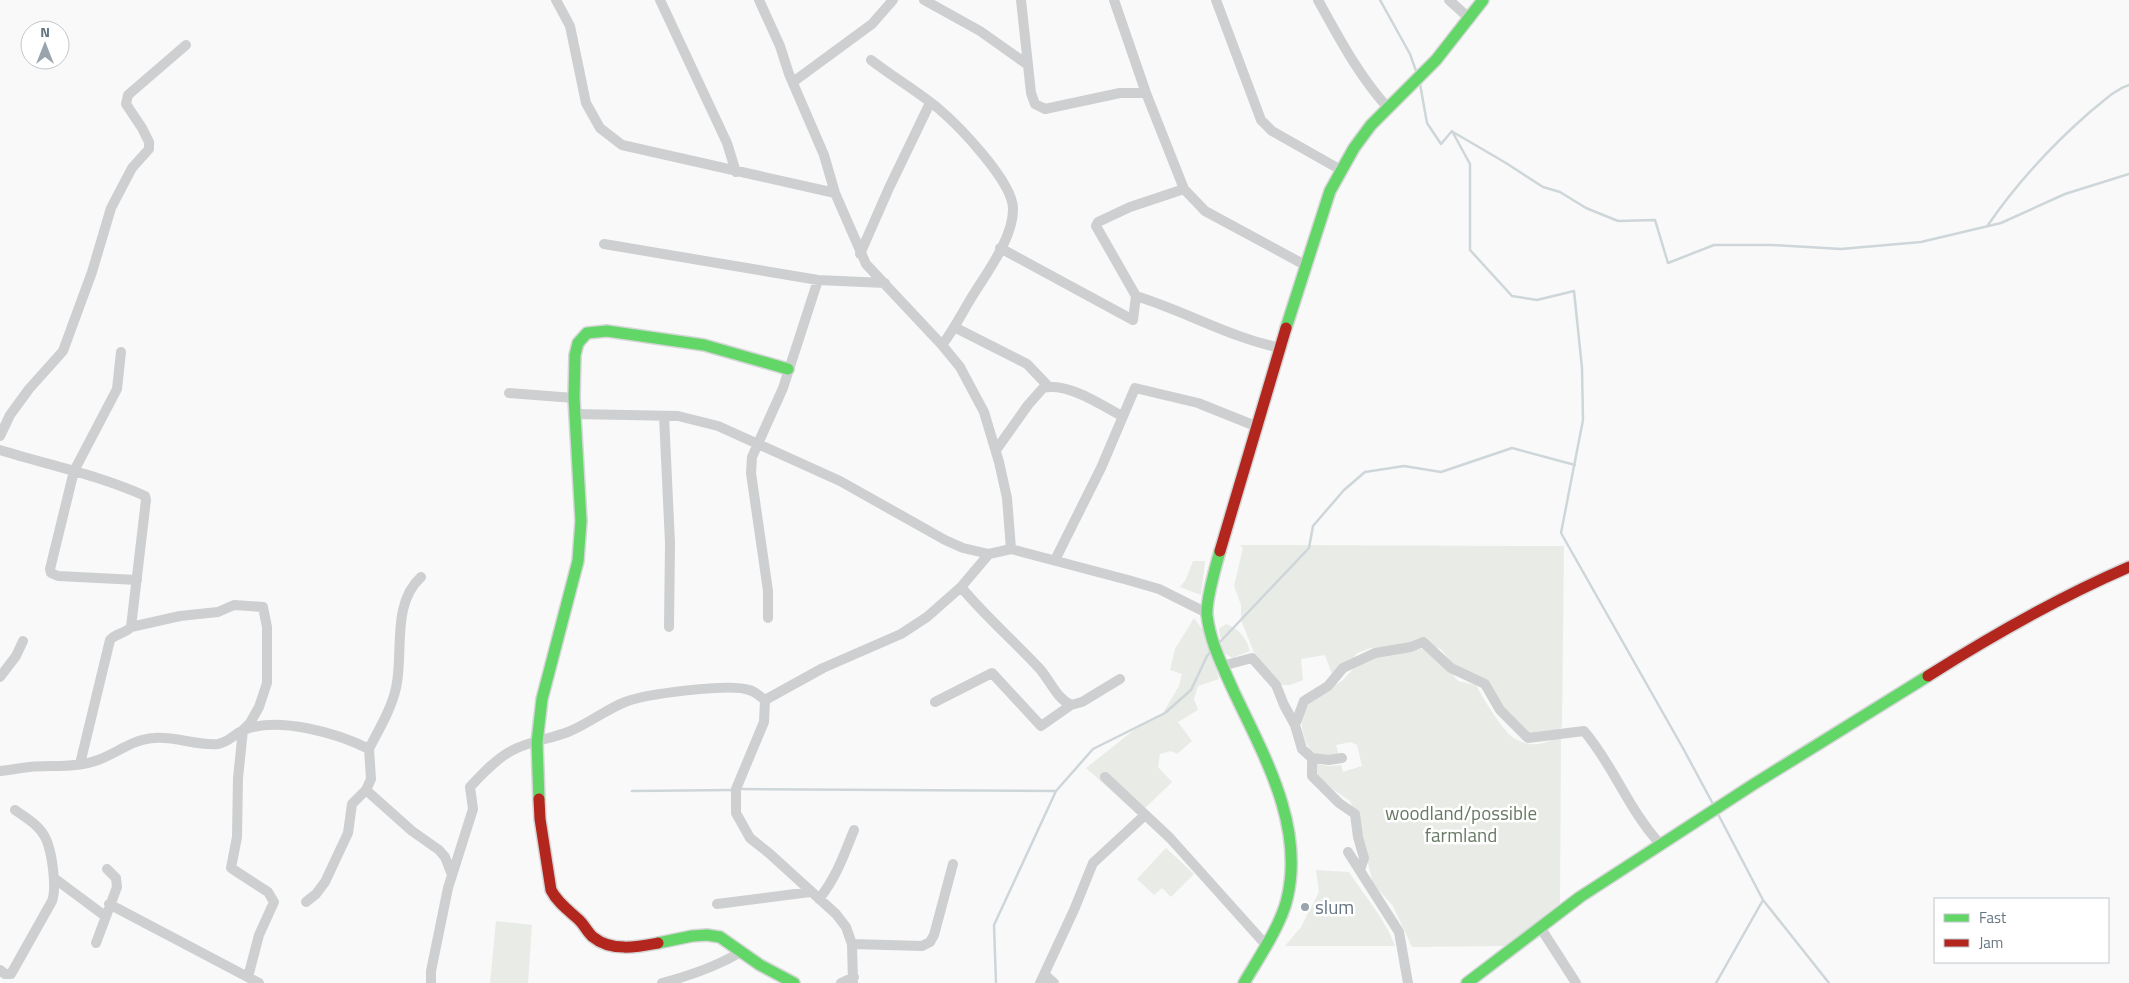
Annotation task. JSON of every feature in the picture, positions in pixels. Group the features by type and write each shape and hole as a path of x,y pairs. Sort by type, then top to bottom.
{"street":[{"path":"556,0 570,26 586,103 600,128 622,145 835,193"},
{"path":"660,0 727,143 736,172"},
{"path":"759,0 780,46 824,155 835,193 860,254 866,264 942,345 960,367 984,412 996,450 1007,498 1010,549"},
{"path":"793,82 872,24 893,0"},
{"path":"924,0 980,31 1028,65"},
{"path":"1021,0 1031,93 1035,104 1044,109 1120,93 1146,93"},
{"path":"1114,0 1146,93 1184,189 1205,211 1305,265"},
{"path":"1216,0 1261,120 1272,131 1341,170"},
{"path":"1318,0 1351,59 1374,92 1388,108"},
{"path":"1449,0 1470,19"},
{"path":"1244,983 1266,945 1287,900 1292,869 1290,833 1286,811 1263,754 1214,648 1207,613 1220,555 1305,265 1330,191 1341,170 1371,126 1436,60 1483,0"},
{"path":"0,436 10,415 63,351 92,272 111,208 132,168 148,149 149,142 126,104 128,95 186,45"},
{"path":"871,60 930,103 972,143 996,172 1010,196 1013,208 1008,230 1000,248 942,345"},
{"path":"860,254 930,103"},
{"path":"1000,248 1132,320 1136,296 1096,226 1098,222 1130,206 1184,189"},
{"path":"604,244 818,280 885,284"},
{"path":"768,618 768,591 751,473 752,457 783,388 818,280"},
{"path":"1136,296 1170,306 1245,339 1281,348"},
{"path":"954,327 1027,364 1049,386 1084,395 1122,416"},
{"path":"788,369 704,345 607,331 587,333 578,343 575,355 574,398 581,521 578,561 542,699 537,742 540,819 551,890 555,898 589,929 592,937 611,946 649,945 706,934 720,937 771,971 794,983"},
{"path":"121,352 117,389 74,471 52,560 51,573 58,576 137,580"},
{"path":"996,450 1028,405 1043,388 1049,386"},
{"path":"1055,560 1101,468 1132,392 1138,388 1198,403 1258,427"},
{"path":"509,393 574,398"},
{"path":"574,414 678,416 718,426 840,481 945,540 963,548 989,554 1010,549 1055,560 1159,589 1207,613"},
{"path":"664,416 670,543 669,627"},
{"path":"0,450 74,471 145,496 146,504 131,628"},
{"path":"765,700 823,668 901,634 927,617 961,587 989,554"},
{"path":"1467,983 1580,897 1754,784 1984,641 2084,586 2129,567"},
{"path":"306,902 316,894 325,882 348,833 352,804 366,790 371,779 369,749 392,702 400,660 401,624 411,589 421,577"},
{"path":"961,587 981,611 1040,669 1064,702 1071,705"},
{"path":"0,771 80,764 97,760 140,740 171,738 194,744 217,744 234,738 250,724 259,707 267,683 267,627 263,606 234,605 218,612 180,616 131,628 110,640 80,764"},
{"path":"0,677 16,656 23,641"},
{"path":"1295,724 1304,701 1328,686 1343,668 1374,653 1411,647 1423,642 1452,668 1485,684 1500,710 1528,738 1584,731 1600,749 1645,828 1661,845"},
{"path":"1222,666 1252,658 1276,685 1284,705 1295,724 1302,749 1312,758 1329,760 1342,758"},
{"path":"935,702 992,673 1041,726 1071,705 1082,702 1120,680"},
{"path":"431,983 431,971 452,875 473,809 470,787 506,754 591,721 627,701 660,694 729,688 750,690 765,700"},
{"path":"765,700 764,722 736,789 736,813 750,838 836,914 846,926 852,944 853,980 841,983"},
{"path":"243,730 279,724 295,725 369,749"},
{"path":"243,730 238,778 237,837 231,868 268,892 274,902 260,935 248,977"},
{"path":"1312,758 1312,776 1339,803 1355,814 1358,837 1364,858 1360,870"},
{"path":"1105,777 1182,852 1266,945"},
{"path":"366,790 412,831 439,850 446,853 453,851 462,844"},
{"path":"0,970 5,974 11,974 52,901 55,890 46,840 28,818 15,810"},
{"path":"1054,983 1042,979 1074,910 1093,863 1145,815"},
{"path":"819,899 831,885 854,830"},
{"path":"439,850 448,862 452,875"},
{"path":"1348,852 1399,932 1408,983"},
{"path":"852,944 922,946 930,942 934,935 953,864"},
{"path":"96,943 117,882 107,869"},
{"path":"54,878 105,916"},
{"path":"717,904 810,892"},
{"path":"110,904 259,983"},
{"path":"1540,927 1576,983"},
{"path":"662,983 679,979 729,959 741,952"}],"green space":[{"path":"1240,545 1564,546 1562,727 1548,736 1523,736 1476,677 1456,669 1441,649 1421,642 1398,647 1371,648 1357,653 1344,671 1333,677 1325,655 1301,659 1303,680 1290,685 1277,685 1255,655 1241,620 1241,605 1234,586 1243,548"},
{"path":"1193,561 1205,561 1201,595 1180,587 1186,579"},
{"path":"1194,618 1205,633 1219,679 1198,686 1194,699 1198,710 1178,722 1192,741 1177,754 1171,751 1160,754 1158,767 1172,782 1138,815 1086,768 1139,726 1163,713 1179,686 1182,674 1170,670 1175,649"},
{"path":"1226,624 1235,628 1241,634 1250,651 1232,658 1223,652 1219,629"},
{"name":"woodland/possible farmland","path":"1428,648 1439,657 1458,681 1476,685 1499,722 1515,739 1528,744 1540,744 1551,740 1561,733 1560,903 1506,946 1412,947 1393,906 1373,884 1356,814 1350,801 1318,779 1316,764 1341,765 1343,772 1362,766 1357,745 1351,742 1336,745 1339,755 1315,757 1303,734 1302,708 1343,680 1364,657"},
{"path":"1166,848 1194,874 1171,897 1162,888 1154,895 1137,879"},
{"path":"1316,870 1349,872 1380,917 1395,946 1285,946 1301,927 1319,892"},
{"path":"496,921 532,925 528,983 490,983"}],"waterway":[{"path":"1380,0 1410,54 1416,71"},
{"path":"1420,84 1427,123 1441,144 1452,131 1470,164 1470,250 1512,296 1537,300 1574,291 1582,368 1583,420 1561,533 1713,804"},
{"path":"1988,225 2023,179 2063,137 2109,96 2129,85"},
{"path":"1453,132 1543,187 1560,192 1586,208 1618,221 1655,220 1668,263 1714,245 1772,245 1841,249 1921,242 2001,223 2065,194 2129,174"},
{"path":"1218,644 1309,548 1313,526 1344,490 1365,472 1404,466 1441,472 1512,448 1575,465"},
{"path":"996,983 994,925 1056,791 1093,749 1165,713 1191,690 1211,651"},
{"path":"739,789 1056,791"},
{"path":"632,791 733,790"},
{"path":"1718,814 1763,900 1829,983"},
{"path":"1716,983 1763,900"}],"traffic: fast":[{"path":"1286,328 1330,191 1354,148 1371,125 1436,60 1483,0"},
{"path":"539,799 537,742 542,699 578,561 581,521 574,398 575,355 578,343 587,333 607,331 704,345 788,369"},
{"path":"1220,551 1207,609 1211,635 1278,791 1286,817 1290,844 1291,871 1284,909 1280,920 1244,983"},
{"path":"1467,983 1580,897 1754,784 1928,676"},
{"path":"658,943 692,936 707,935 720,937 760,965 794,983"}],"traffic: jam":[{"path":"1220,551 1286,328"},
{"path":"1928,676 2027,617 2129,567"},
{"path":"539,799 540,819 551,890 556,898 600,942 616,947 658,943"}],"place":[{"name":"slum","path":"1305,907"}]}
